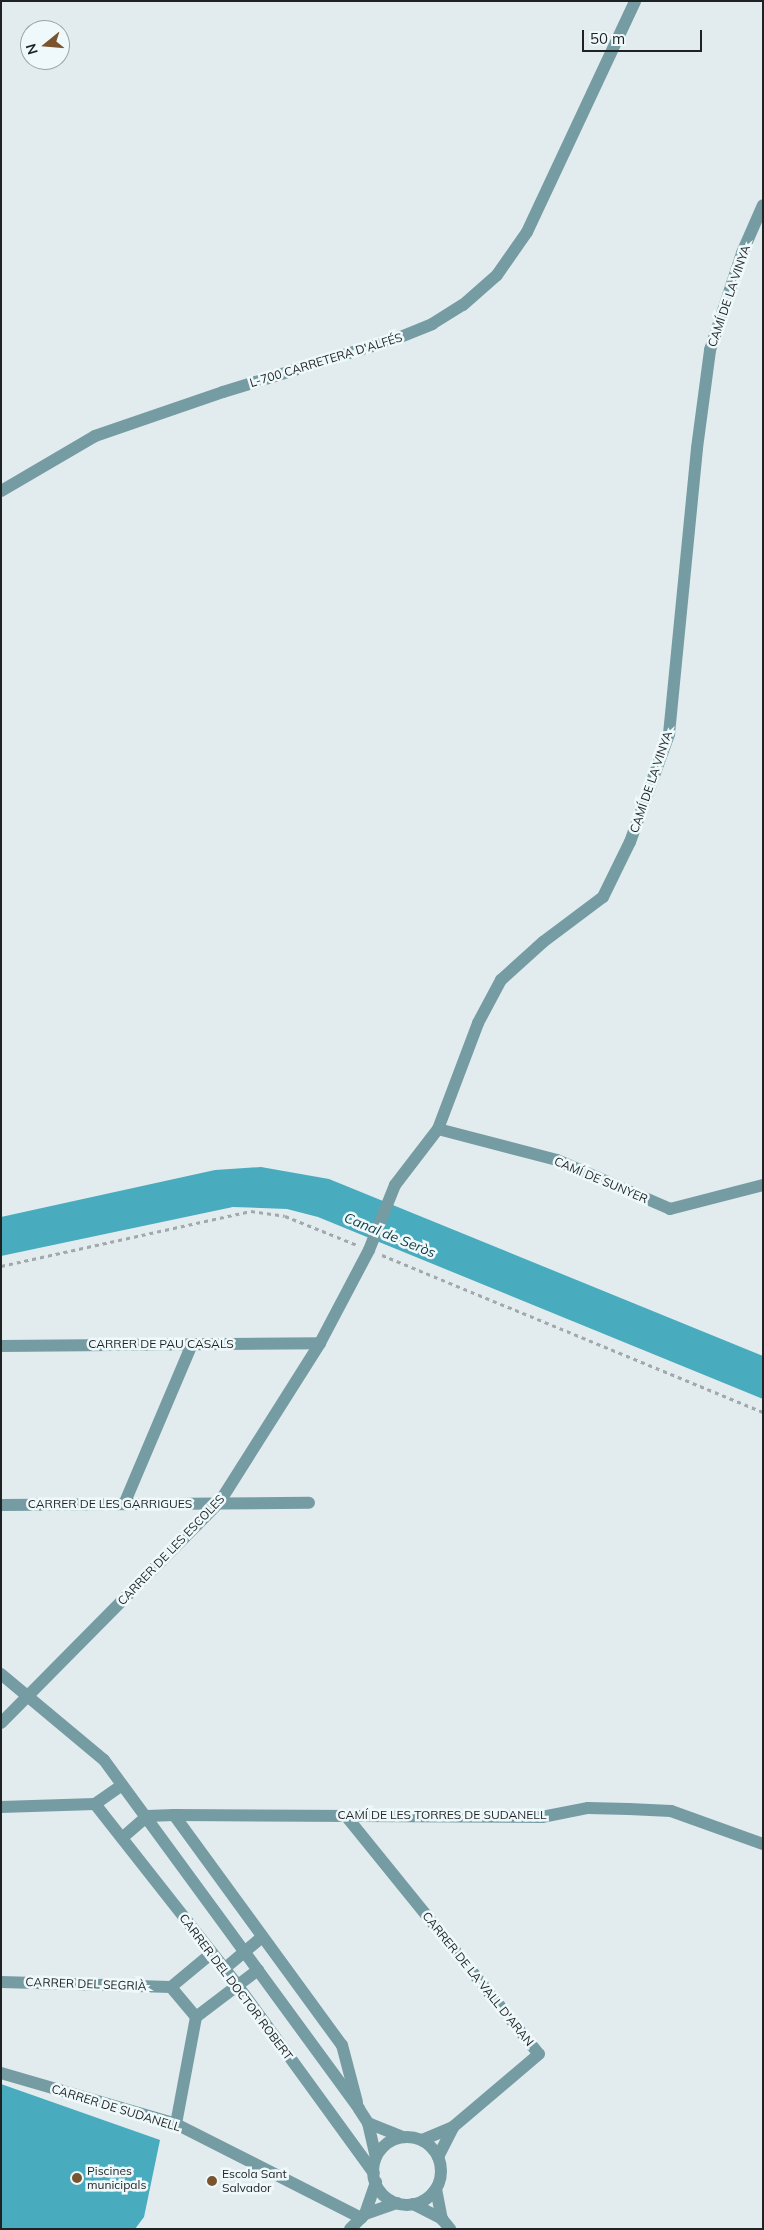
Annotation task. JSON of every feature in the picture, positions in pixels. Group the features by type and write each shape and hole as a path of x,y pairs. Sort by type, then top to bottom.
{"street":[{"name":"L-700 CARRETERA D'ALFÉS","path":"1,491 95,436 223,392 381,344 432,324 463,305 497,275 528,232 635,1"},
{"name":"CAMÍ DE LA VINYA","path":"369,1250 395,1185 438,1129 478,1023 501,980 543,942 603,896 630,842 669,734 697,448 710,350 742,253 763,205"},
{"name":"CAMÍ DE SUNYER","path":"438,1129 558,1160 670,1209 763,1186"},
{"name":"CARRER DE LES ESCOLES","path":"1,1723 219,1503 320,1343 369,1250"},
{"name":"CARRER DE PAU CASALS","path":"1,1346 320,1343"},
{"path":"125,1502 192,1344"},
{"name":"CARRER DE LES GARRIGUES","path":"1,1505 125,1502 309,1503"},
{"path":"1,1674 29,1695 104,1760 147,1816 359,2109 368,2123 376,2157 375,2178 363,2216"},
{"path":"1,1807 94,1804 122,1785"},
{"name":"CARRER DEL DOCTOR ROBERT","path":"94,1804 238,1986 375,2178"},
{"name":"CAMÍ DE LES TORRES DE SUDANELL","path":"174,1815 542,1817 588,1808 671,1811 763,1844"},
{"path":"122,1838 147,1816 174,1815 261,1938 342,2045 359,2109"},
{"name":"CARRER DE LA VALL D'ARAN","path":"346,1816 539,2054 453,2127 423,2140"},
{"path":"224,1969 261,1938"},
{"path":"196,2017 170,1987 212,1953"},
{"path":"176,2124 196,2017 258,1970"},
{"name":"CARRER DEL SEGRIÀ","path":"1,1982 170,1987"},
{"name":"CARRER DE SUDANELL","path":"1,2073 176,2124 363,2216"},
{"path":"368,2123 402,2137 423,2140 438,2157 441,2173 436,2189 429,2197 412,2204 397,2203 387,2198 375,2178"},
{"name":"CARRER DE LA VALL D'ARAN","path":"438,2157 453,2127"},
{"path":"376,2157 382,2148 402,2137"},
{"path":"436,2189 446,2224"},
{"path":"350,2229 363,2216 397,2203"},
{"path":"412,2204 446,2224"}],"path":[{"path":"1,1266 251,1211 285,1216 763,1412"}],"water":[{"name":"Canal de Seròs","path":"261,1167 329,1179 763,1356 763,1399 318,1217 287,1209 233,1207 1,1256 1,1217 215,1170"},
{"name":"Piscines municipals","path":"1,2084 160,2140 144,2217 135,2229 1,2229"}],"place":[{"name":"Piscines municipals","path":"77,2178"},
{"name":"Escola Sant Salvador","path":"212,2181"}]}
